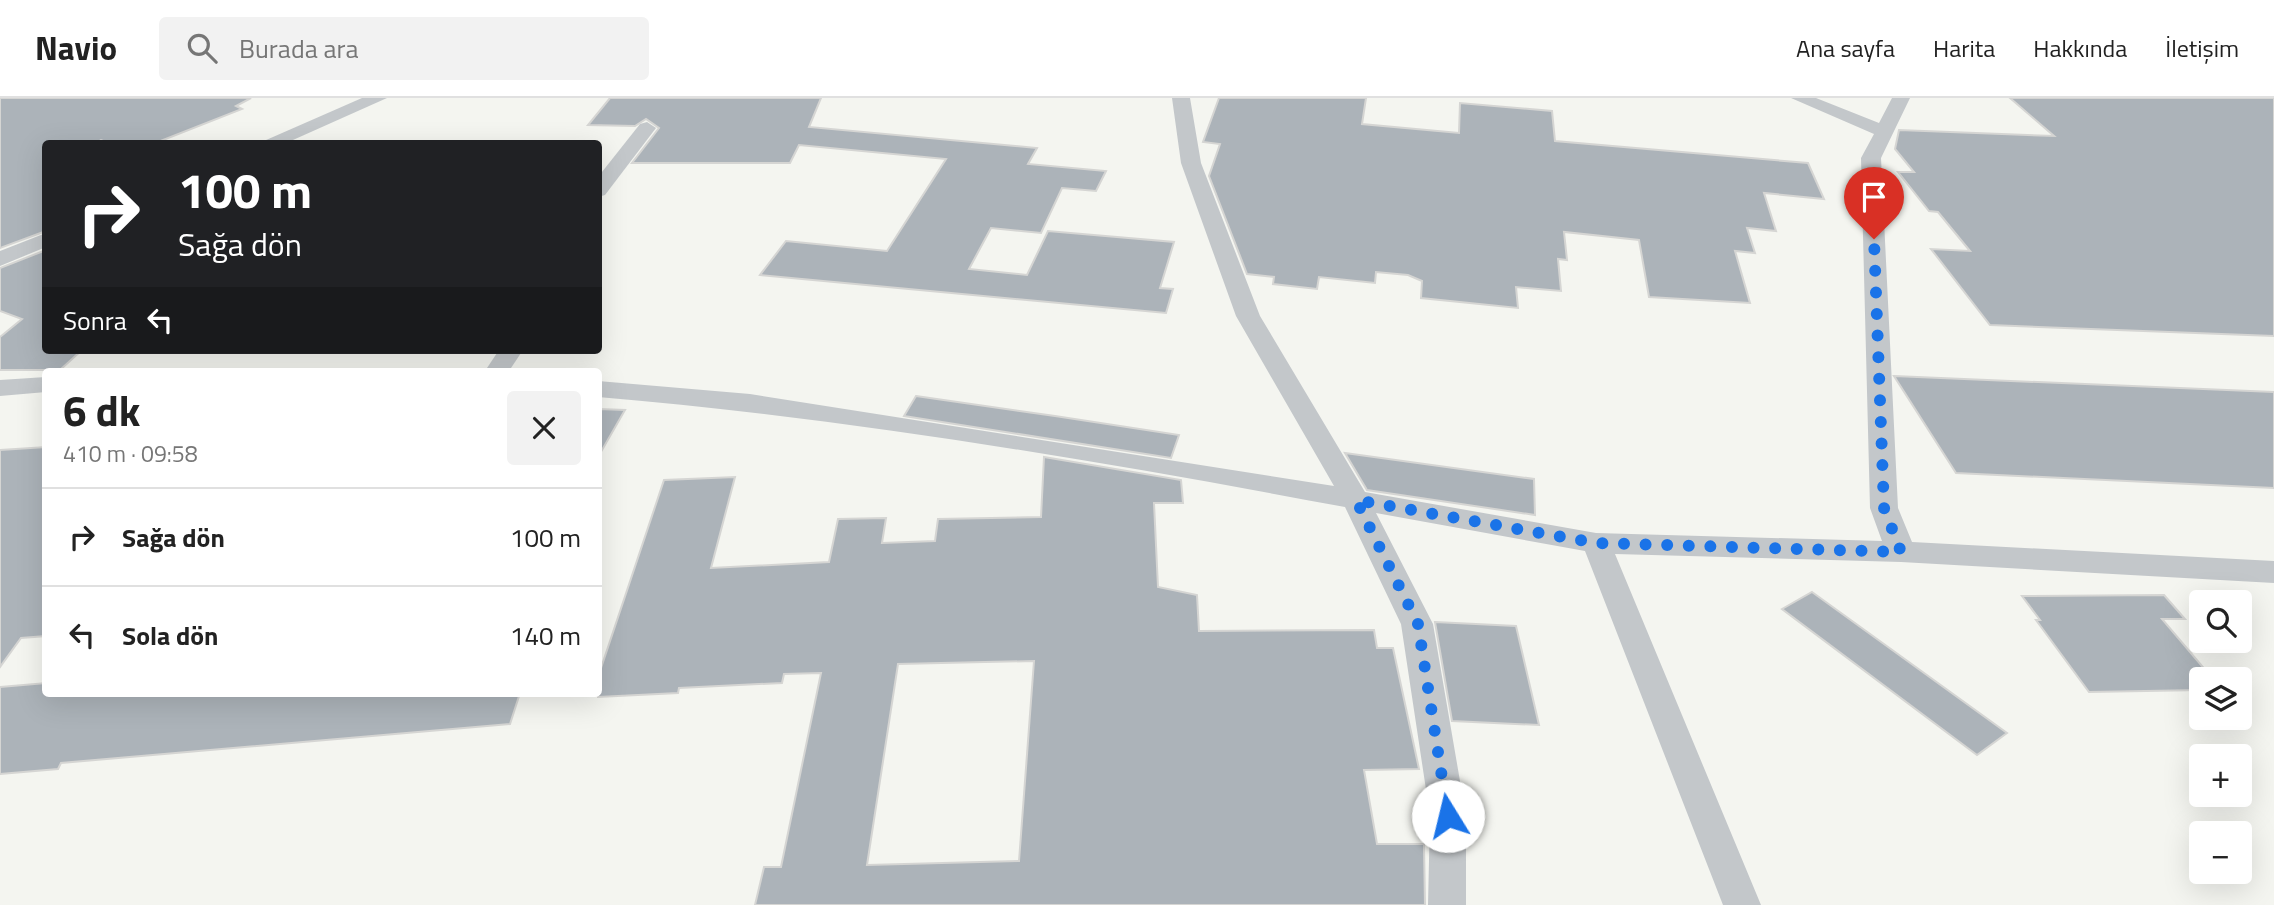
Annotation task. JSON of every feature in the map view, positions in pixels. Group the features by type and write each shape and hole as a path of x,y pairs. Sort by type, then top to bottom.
{"street":[{"path":"275,140 378,98"},
{"path":"1181,98 1191,163 1248,316 1356,500 1418,624 1448,816 1447,905"},
{"path":"1800,98 1884,131"},
{"path":"1901,98 1871,158 1884,508 1901,552"},
{"path":"602,186 647,128"},
{"path":"0,259 42,241"},
{"path":"0,388 42,384"},
{"path":"602,389 750,402 1226,476 1596,543 1901,552 2274,572"},
{"path":"1596,543 1742,905"}],"building":[{"path":"0,98 251,98 236,106 242,109 163,140 42,140 42,232 0,248"},
{"path":"610,98 821,98 809,127 1037,148 1028,164 1106,171 1096,191 1062,188 1041,233 991,228 969,269 1027,275 1048,231 1174,242 1160,288 1173,289 1166,313 760,275 786,241 887,251 946,159 799,145 790,163 632,163 659,128 646,119 635,126 588,125"},
{"path":"1219,98 1366,98 1362,124 1459,133 1460,103 1552,111 1555,141 1808,163 1824,199 1764,193 1776,231 1747,228 1755,253 1735,251 1750,303 1649,297 1639,240 1564,232 1567,260 1558,259 1561,291 1516,287 1518,308 1421,298 1422,281 1408,275 1376,272 1375,283 1319,277 1317,289 1273,284 1274,277 1247,274 1209,176 1220,144 1203,142"},
{"path":"2010,98 2274,98 2274,336 1990,325 1931,249 1970,251 1938,212 1929,211 1898,172 1914,172 1895,149 1899,130 2054,136"},
{"path":"42,252 42,354 78,354 62,368 0,370 0,337 22,319 0,311 0,268"},
{"path":"1894,376 2274,392 2274,488 1956,473"},
{"path":"916,396 1179,435 1171,458 904,416"},
{"path":"602,409 625,410 602,450"},
{"path":"42,447 42,636 21,638 0,667 0,450"},
{"path":"1345,453 1534,479 1535,515 1367,490"},
{"path":"1044,457 1181,480 1183,503 1154,503 1158,587 1197,595 1199,631 1374,630 1377,648 1393,648 1419,769 1364,770 1377,844 1424,844 1425,905 755,905 764,867 781,867 821,673 784,674 782,683 679,688 678,693 602,697 602,665 664,480 735,477 711,568 829,562 838,519 886,518 882,543 935,541 938,519 1041,517","holes":["1034,661 1019,861 867,865 898,664"]},
{"path":"1812,592 2007,733 1977,755 1782,609"},
{"path":"2164,595 2185,619 2162,619 2203,667 2189,667 2189,690 2089,692 2036,620 2040,620 2022,596"},
{"path":"1435,622 1516,626 1539,725 1452,721"},
{"path":"42,683 42,697 519,697 510,724 61,763 58,769 0,774 0,687"}],"route":[{"path":"1448,816 1418,624 1356,500 1596,543 1901,552 1884,508 1874,239"}]}
